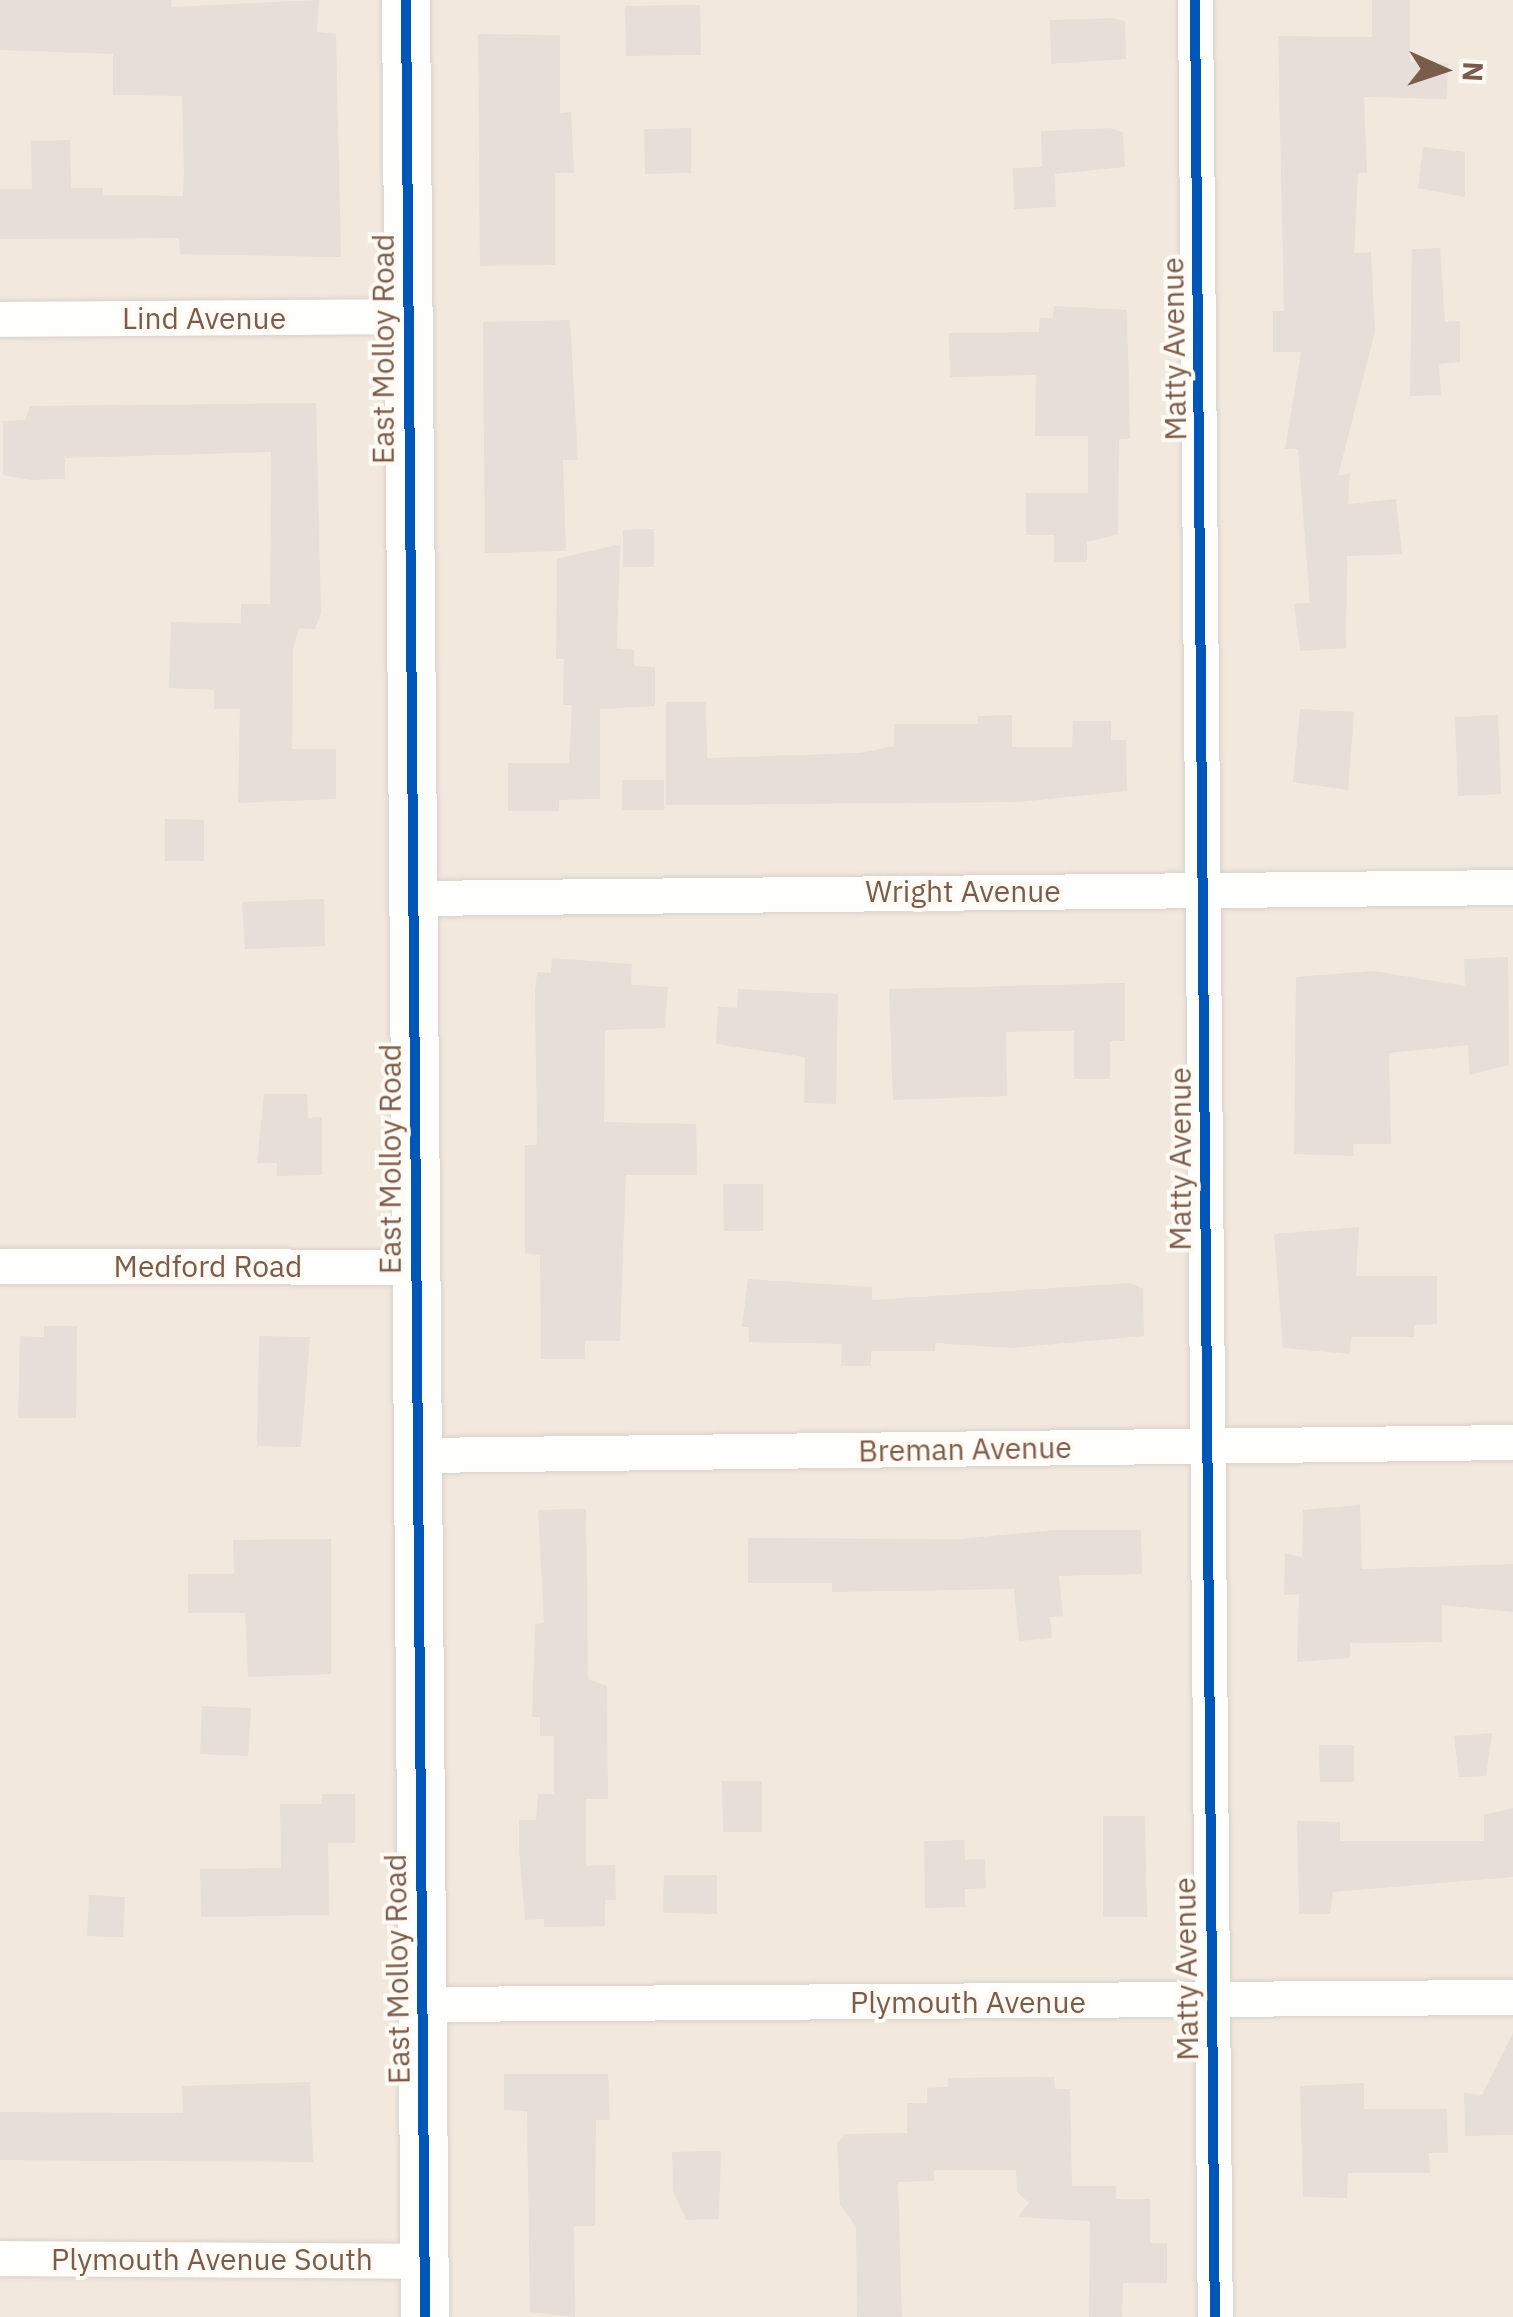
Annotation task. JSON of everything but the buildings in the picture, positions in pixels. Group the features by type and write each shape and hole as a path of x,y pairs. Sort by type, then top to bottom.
{"street":[{"name":"East Molloy Road","path":"406,0 425,2317"},
{"name":"Matty Avenue","path":"1195,0 1216,2317"},
{"name":"Lind Avenue","path":"0,319 408,316"},
{"name":"Wright Avenue","path":"412,898 1513,888"},
{"name":"Medford Road","path":"0,1266 416,1267"},
{"name":"Breman Avenue","path":"418,1456 1513,1442"},
{"name":"Plymouth Avenue","path":"422,2004 1513,1996"},
{"name":"Plymouth Avenue South","path":"0,2258 425,2261"}],"shaded area":[{"path":"0,0 1513,0 1513,2317 0,2317"}],"cycle path":[{"path":"406,0 425,2317"},
{"path":"1195,0 1215,2317"}]}
